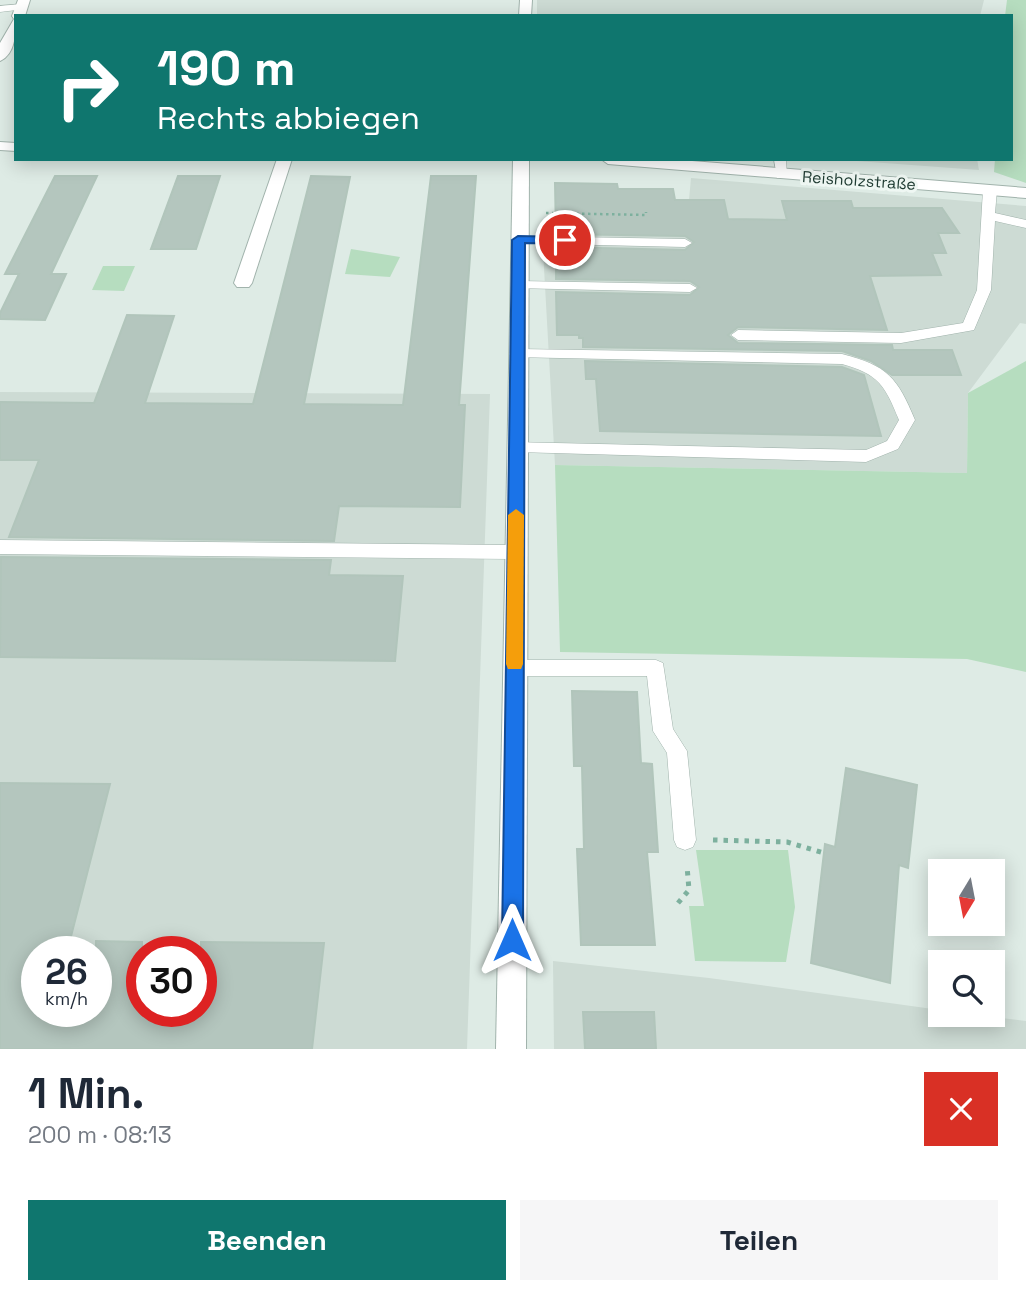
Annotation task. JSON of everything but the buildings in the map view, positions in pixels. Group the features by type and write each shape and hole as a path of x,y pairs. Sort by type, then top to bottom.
{"street":[{"path":"0,57 14,26"},
{"path":"243,283 284,161"},
{"path":"512,1049 518,240 521,161"},
{"name":"Reisholzstraße","path":"651,161 781,167 1026,193"}],"lane":[{"path":"0,9 21,8"},
{"path":"738,335 901,338 969,327 984,290 990,190"},
{"path":"989,216 1026,224"},
{"path":"518,240 685,243"},
{"path":"518,285 690,288"},
{"path":"517,354 842,359 867,365 881,372 894,387 907,420 902,434 890,450 866,457 784,452 517,446"},
{"path":"0,547 516,552"},
{"path":"514,668 656,668 663,731 677,751 685,840"}],"path":[{"path":"539,213 585,211 646,215 646,212"},
{"path":"678,903 689,890 685,840 786,842 824,853"}],"shaded area":[{"path":"537,0 984,0 980,14 537,14"},
{"path":"857,161 977,161 979,170"},
{"path":"691,178 1026,206 1026,324 1020,323 968,393 967,473 555,465 542,232 694,234 689,200"},
{"path":"0,392 490,394 467,1049 0,1049"},
{"path":"553,961 709,978 928,1008 928,1027 1005,1027 1005,1018 1026,1021 1026,1049 554,1049"}],"green space":[{"path":"1007,0 1026,0 1026,183 994,172 995,161 1013,161 1013,14 1005,14"},
{"path":"351,249 400,257 390,277 345,274"},
{"path":"103,266 135,266 124,291 92,290"},
{"path":"1026,361 1026,672 967,659 560,652 555,465 967,473 968,393"},
{"path":"696,850 788,850 795,907 786,962 695,961 689,906 704,906"}],"slow traffic":[{"path":"514,664 516,515"}],"route":[{"path":"512,940 518,240 565,240"}]}
